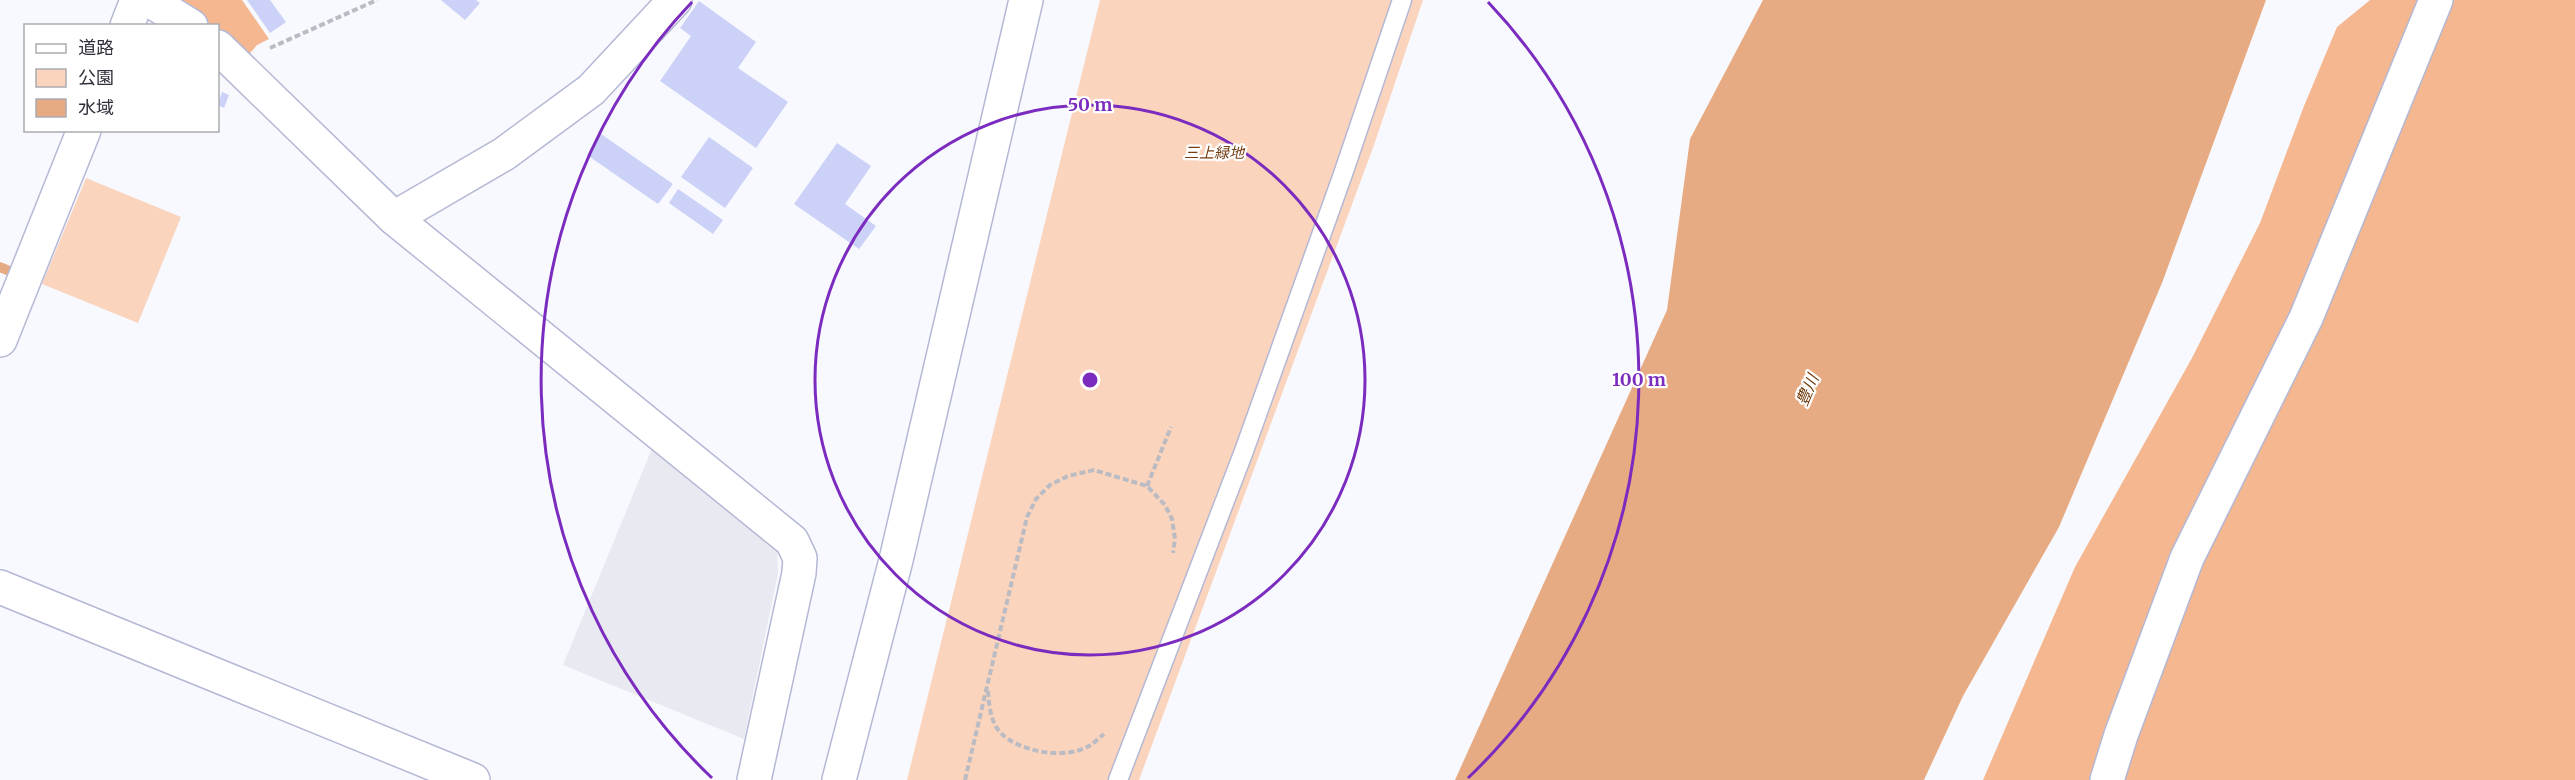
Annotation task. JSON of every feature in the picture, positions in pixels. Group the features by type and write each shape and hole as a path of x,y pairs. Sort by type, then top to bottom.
{"street":[{"path":"128,24 137,0"},
{"path":"148,0 188,24"},
{"path":"394,218 504,154 591,90 675,0"},
{"path":"839,780 896,560 1026,0"},
{"path":"2107,780 2121,735 2187,558 2306,318 2436,0"},
{"path":"219,48 394,218 792,541 800,558 799,573 754,780"},
{"path":"0,340 83,132"},
{"path":"0,587 473,780"}],"lane":[{"path":"1118,780 1233,482 1343,174 1402,0"}],"path":[{"path":"244,73 263,51 377,0"},
{"path":"1147,486 1171,428"},
{"path":"965,780 1027,518 1036,499 1050,485 1068,476 1094,470 1147,486 1165,505 1172,519 1175,539 1173,556"},
{"path":"987,687 989,710 1000,731 1021,747 1046,753 1088,747 1110,729 1106,739"}],"shaded area":[{"path":"171,0 242,0 269,39 257,45 244,60 219,33 219,24 207,24"},
{"path":"2370,0 2575,0 2575,780 1983,780 2075,567 2192,358 2260,223 2304,106 2337,27"},
{"path":"653,446 777,545 778,573 744,739 563,665"}],"green space":[{"name":"三上緑地","path":"1100,0 1423,0 1374,145 1139,780 907,780"},
{"path":"86,178 181,217 138,323 42,284"}],"water":[{"name":"豊川","path":"1763,0 2266,0 2162,283 2059,527 1963,696 1924,780 1455,780 1667,310 1690,139"}],"building":[{"path":"247,0 270,0 286,22 270,33"},
{"path":"441,0 476,0 480,3 465,20"},
{"path":"699,1 756,42 738,68 788,102 756,148 660,81 691,36 680,28"},
{"path":"222,92 229,95 224,108 219,106"},
{"path":"601,134 673,184 658,204 587,155"},
{"path":"709,137 753,168 725,208 681,177"},
{"path":"837,143 871,166 845,204 876,226 859,249 794,204"},
{"path":"678,189 723,220 713,234 669,203"}],"waterway":[{"path":"0,267 12,272"}]}
